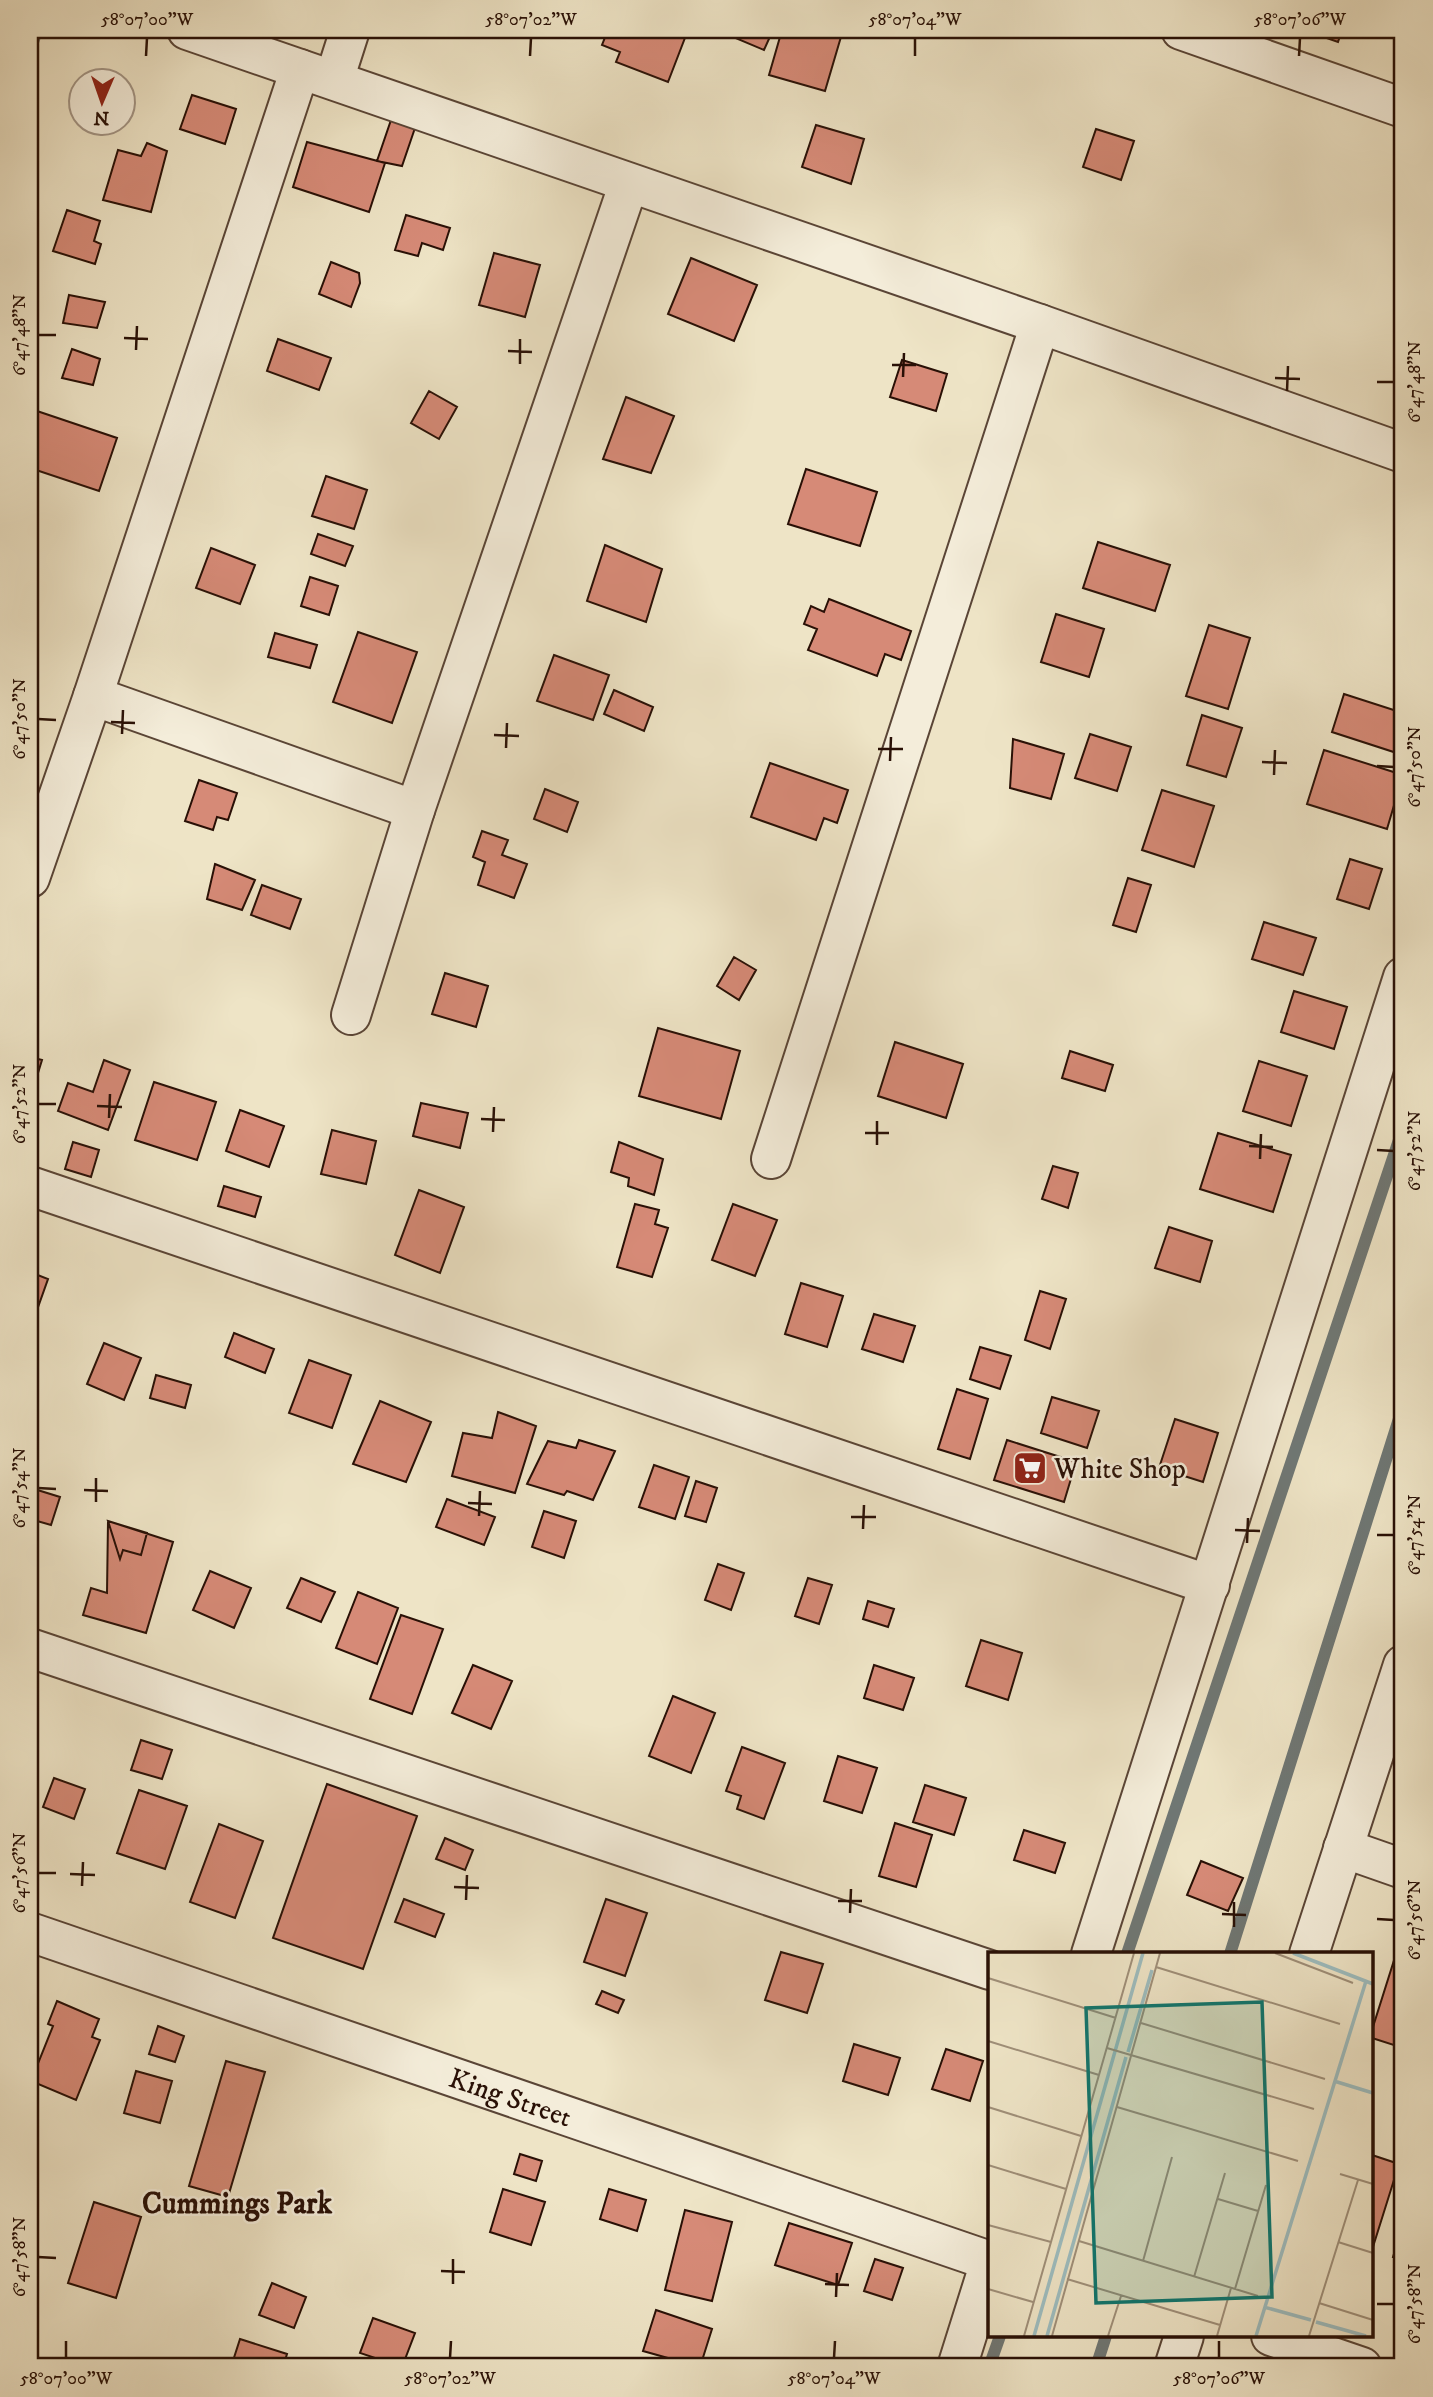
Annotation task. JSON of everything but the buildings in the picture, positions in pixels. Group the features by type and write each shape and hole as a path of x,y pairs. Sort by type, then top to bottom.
{"street":[{"path":"187,30 1040,324 1403,453"},
{"path":"30,878 317,75 350,30"},
{"path":"1181,30 1233,38 1403,108"},
{"path":"351,1015 415,810 629,183"},
{"path":"771,1159 1040,324"},
{"path":"93,696 415,810"},
{"path":"1092,1952 1403,977"},
{"path":"30,1186 1210,1585"},
{"path":"30,1648 988,1969"},
{"path":"1310,1952 1403,1665"},
{"path":"1343,1848 1403,1869"},
{"name":"King Street","path":"30,1932 988,2261"},
{"path":"957,2367 988,2268"},
{"path":"1174,2367 1183,2338"},
{"path":"1277,2338 1362,2367"}],"waterway":[{"path":"30,51 37,30"},
{"path":"1128,1952 1403,1128"},
{"path":"1231,1952 1403,1406"},
{"path":"989,2367 999,2338"},
{"path":"1096,2367 1105,2338"}],"place":[{"name":"White Shop","path":"1030,1468"}],"district":[{"name":"Cummings Park","path":"237,2203"}]}
